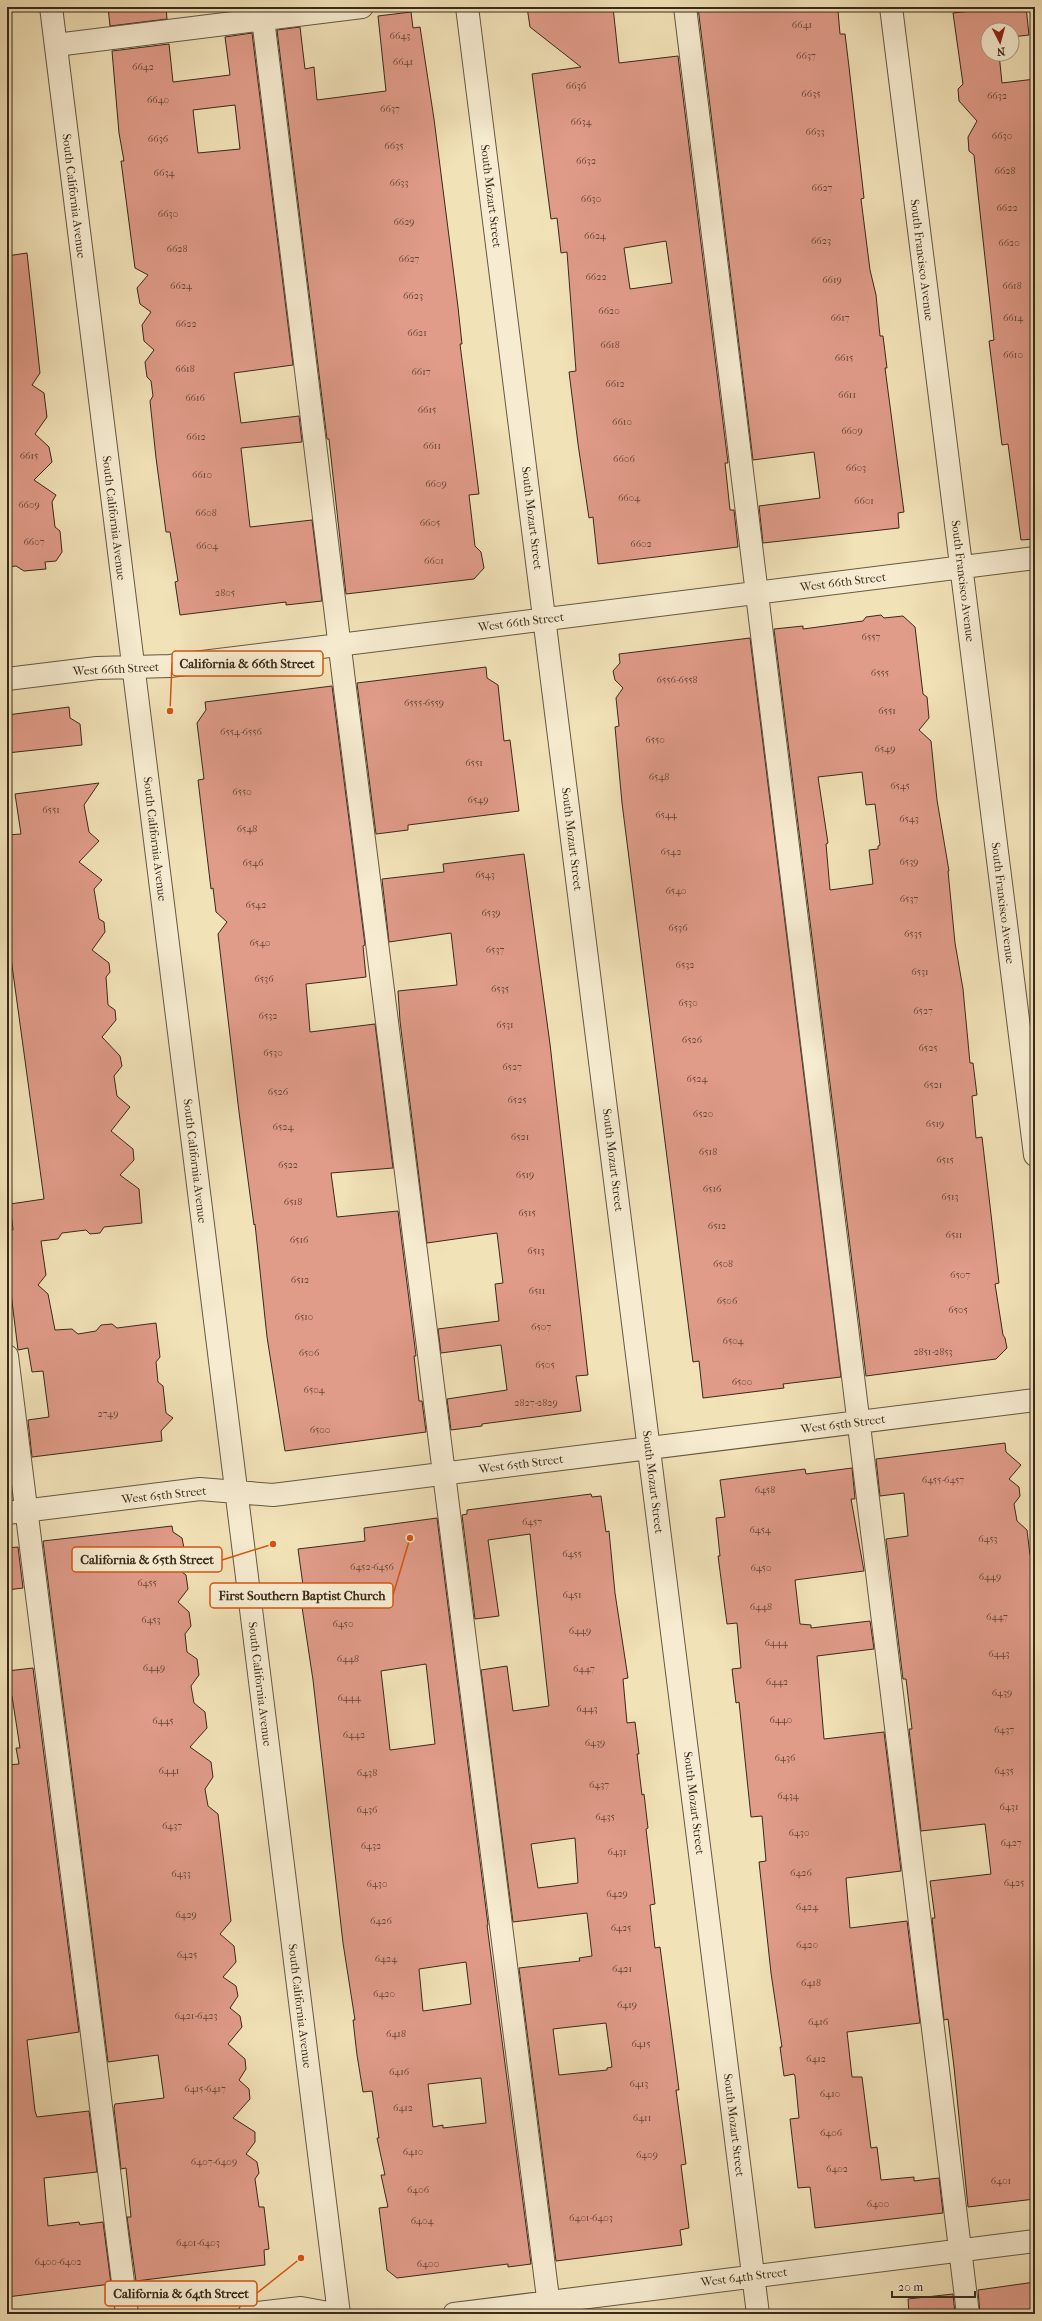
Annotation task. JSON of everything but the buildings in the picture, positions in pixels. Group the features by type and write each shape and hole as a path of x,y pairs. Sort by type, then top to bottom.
{"street":[{"name":"South California Avenue","path":"51,7 339,2314"},
{"path":"56,45 362,7"},
{"name":"South Mozart Street","path":"467,7 758,2314"},
{"path":"685,7 968,2314"},
{"name":"South Francisco Avenue","path":"891,7 1035,1155"},
{"path":"263,19 340,645 549,2308"},
{"name":"West 66th Street","path":"7,679 97,668 170,666 1035,558"},
{"path":"7,1356 17,1512 127,2314"},
{"name":"West 65th Street","path":"17,1512 200,1489 273,1495 1035,1400"},
{"name":"West 64th Street","path":"454,2314 549,2308 753,2276 1035,2241"},
{"path":"249,2314 301,2308 334,2314"}],"place":[{"name":"California & 66th Street","path":"170,711"},
{"name":"First Southern Baptist Church","path":"410,1538"},
{"name":"California & 65th Street","path":"273,1544"},
{"name":"California & 64th Street","path":"301,2258"}]}
